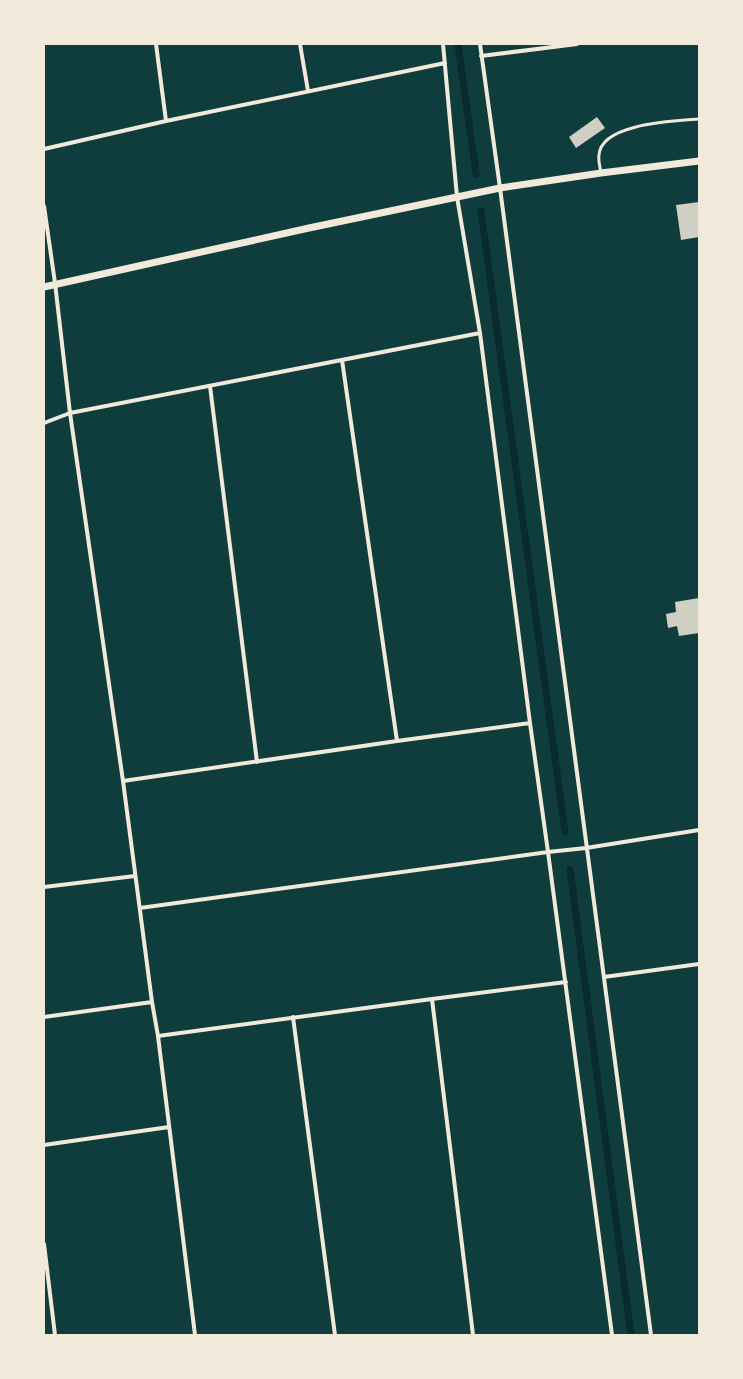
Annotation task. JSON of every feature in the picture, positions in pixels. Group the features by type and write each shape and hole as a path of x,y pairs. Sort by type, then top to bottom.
{"street":[{"path":"156,44 166,121"},
{"path":"300,44 308,91"},
{"path":"443,44 458,197 480,333 530,723 566,982 612,1335"},
{"path":"480,44 651,1335"},
{"path":"482,56 578,44"},
{"path":"44,149 166,121 445,63"},
{"path":"44,287 500,188 601,173 699,161"},
{"path":"44,206 70,413 158,1036 195,1335"},
{"path":"44,423 70,413 480,333"},
{"path":"342,360 397,741"},
{"path":"210,386 257,762"},
{"path":"123,781 530,723"},
{"path":"140,908 586,848 699,830"},
{"path":"44,887 135,876"},
{"path":"604,977 699,964"},
{"path":"158,1036 432,998 566,982"},
{"path":"432,998 473,1335"},
{"path":"44,1017 152,1002"},
{"path":"293,1017 334,1335"},
{"path":"44,1145 169,1127"},
{"path":"44,1244 55,1335"}],"lane":[{"path":"601,173 600,150 612,136 635,126 699,118"}],"building":[{"path":"597,117 605,128 576,148 569,137"},
{"path":"699,202 699,237 681,240 676,205"},
{"path":"699,598 699,633 679,636 677,626 668,628 666,614 676,612 675,602"}],"waterway":[{"path":"458,44 476,174"},
{"path":"481,211 565,832"},
{"path":"570,869 631,1335"}]}
